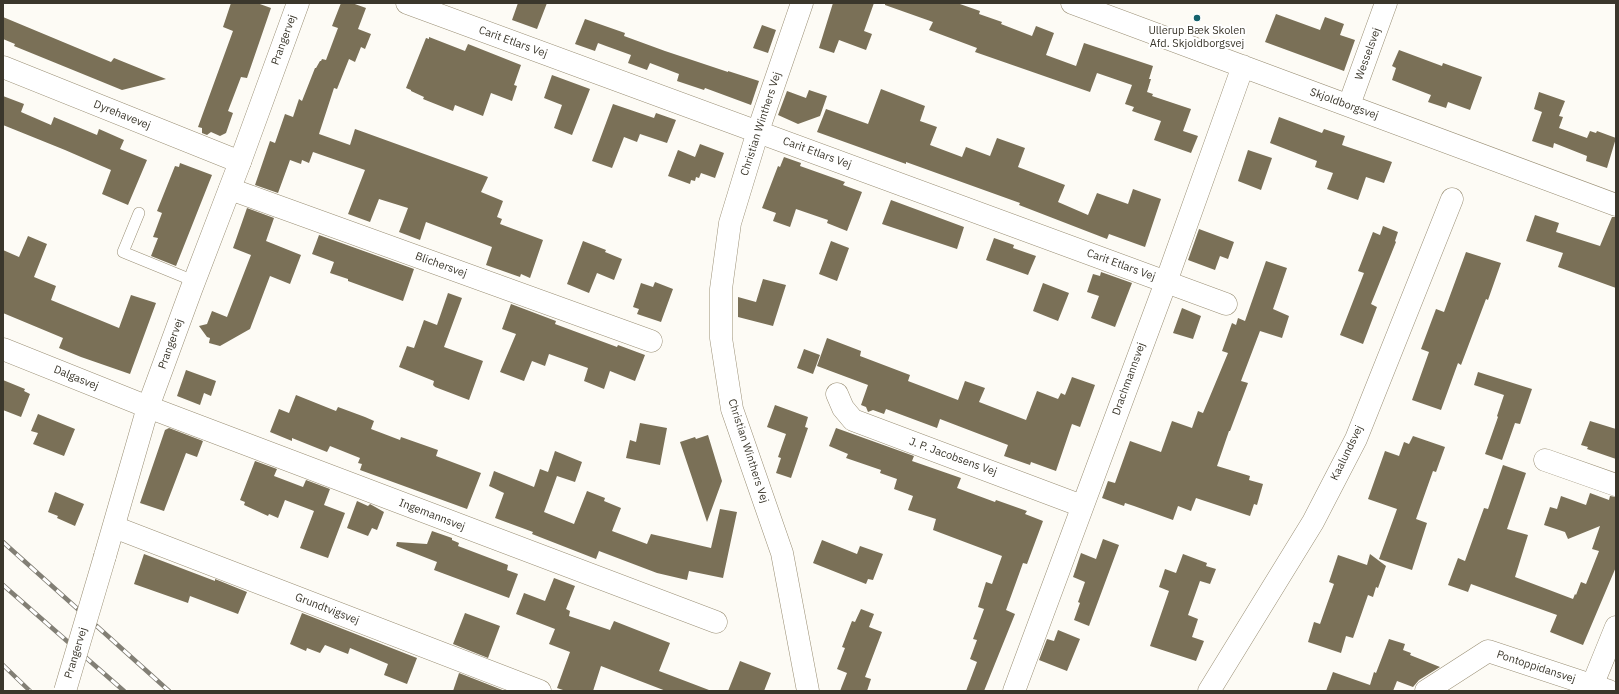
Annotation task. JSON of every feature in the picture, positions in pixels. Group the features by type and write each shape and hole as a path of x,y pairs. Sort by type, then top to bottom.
{"street":[{"name":"Prangervej","path":"65,691 148,407 298,3"},
{"name":"Carit Etlars Vej","path":"408,3 1226,304"},
{"name":"Christian Winthers Vej","path":"802,3 758,131 730,223 721,289 721,338 732,409 782,553 808,691"},
{"name":"Skjoldborgsvej","path":"1072,3 1616,205"},
{"name":"Wesselsvej","path":"1349,105 1386,3"},
{"name":"Drachmannsvej","path":"1014,691 1166,282 1243,66"},
{"name":"Dyrehavevej","path":"3,67 240,162"},
{"name":"Blichersvej","path":"230,189 652,341"},
{"name":"Kaalundsvej","path":"1209,691 1313,522 1356,439 1452,199"},
{"name":"Dalgasvej","path":"3,349 148,407"},
{"name":"J. P. Jacobsens Vej","path":"837,394 843,408 853,420 1082,506"},
{"name":"Ingemannsvej","path":"148,407 716,622"},
{"path":"1546,460 1616,485"},
{"name":"Grundtvigsvej","path":"114,527 540,691"},
{"path":"1597,689 1616,627"},
{"name":"Pontoppidansvej","path":"1426,691 1488,651 1597,689"}],"lane":[{"path":"139,213 123,252 194,281"}],"building":[{"path":"231,3 257,3 271,8 247,78 241,77 228,111 233,113 226,133 220,136 211,132 207,135 202,133 202,128 198,127 233,31 223,27"},
{"path":"341,3 352,3 366,8 358,29 371,34 365,49 361,47 355,62 349,59 337,89 334,88 319,134 350,145 355,129 488,177 481,192 503,201 497,217 502,219 500,224 543,240 530,278 521,274 520,277 486,265 492,247 426,222 420,240 399,232 408,208 379,199 370,222 348,214 365,170 313,152 309,163 302,160 301,164 290,160 278,193 255,185 270,141 275,143 285,114 293,117 299,99 302,101 315,68 322,59 326,60 338,28 332,26"},
{"path":"518,3 547,3 537,29 512,20"},
{"path":"833,3 874,3 864,31 872,34 866,50 839,40 834,53 819,48"},
{"path":"885,3 957,3 980,11 979,14 1002,22 1001,24 1032,36 1036,26 1054,33 1046,55 1076,66 1084,43 1153,66 1147,92 1153,94 1152,96 1191,109 1183,131 1198,136 1191,153 1154,140 1161,121 1132,111 1134,107 1125,104 1132,85 1097,73 1090,92 975,52 977,48 929,30 933,22 885,5"},
{"path":"1276,14 1320,30 1325,17 1344,24 1340,35 1355,40 1344,71 1265,42"},
{"path":"3,17 111,62 114,58 166,79 122,90 14,46 15,44 3,39"},
{"path":"585,19 625,33 624,36 665,51 759,81 751,105 705,88 704,90 677,81 679,74 650,63 647,70 628,63 631,55 598,43 595,51 575,44"},
{"path":"762,25 776,30 768,53 753,48"},
{"path":"429,37 465,51 468,44 521,65 514,85 517,86 512,101 491,93 483,116 455,105 453,111 423,99 424,97 406,88 426,38 429,39"},
{"path":"1399,50 1442,66 1443,63 1482,77 1470,110 1448,102 1446,108 1428,102 1431,95 1392,80 1396,68 1392,66"},
{"path":"552,75 590,89 572,135 554,128 562,105 544,98"},
{"path":"881,89 925,106 920,121 937,127 930,145 962,157 966,147 990,156 997,138 1025,148 1018,167 1065,185 1058,202 1088,215 1097,193 1128,204 1133,189 1161,199 1145,247 1109,234 1107,239 1019,205 1020,203 817,132 826,109 868,124"},
{"path":"809,90 827,96 820,116 798,124 778,115 787,91 806,98"},
{"path":"1539,92 1565,101 1559,116 1563,117 1559,128 1587,138 1590,131 1596,133 1597,131 1616,138 1607,168 1586,161 1587,156 1554,143 1553,148 1532,141 1542,112 1534,109"},
{"path":"3,96 24,104 21,112 51,125 54,117 97,135 99,129 124,140 120,149 147,160 128,205 102,194 111,170 3,125"},
{"path":"613,104 654,118 656,113 676,120 667,143 640,134 637,142 624,137 612,168 592,161"},
{"path":"1279,117 1322,133 1324,129 1345,136 1342,145 1392,162 1384,183 1366,177 1358,200 1327,189 1333,173 1315,167 1317,161 1270,143"},
{"path":"700,144 724,153 715,178 701,173 699,178 696,177 695,181 691,180 690,184 668,176 678,150 695,157"},
{"path":"1248,150 1272,158 1261,190 1238,181"},
{"path":"784,157 801,163 800,166 845,182 843,185 862,192 847,231 827,223 828,220 796,209 790,227 773,221 776,213 762,208 778,166 780,167"},
{"path":"180,163 212,175 176,266 151,256 158,238 153,237 162,213 157,211 175,166 179,167"},
{"path":"891,200 964,227 957,249 882,224"},
{"path":"247,208 274,218 266,241 301,255 290,284 270,276 250,329 220,346 209,343 210,338 207,337 199,326 207,324 212,311 227,317 251,255 233,248"},
{"path":"1535,215 1559,223 1556,232 1600,246 1612,217 1616,217 1616,288 1558,267 1563,253 1526,241"},
{"path":"1383,226 1398,232 1396,242 1371,304 1377,307 1363,344 1340,335 1364,273 1358,271 1373,232 1380,235"},
{"path":"1199,229 1234,242 1228,259 1220,256 1215,270 1188,260"},
{"path":"319,235 414,269 403,301 330,273 334,262 312,254"},
{"path":"28,236 47,244 34,277 56,286 51,300 119,328 131,295 156,303 130,374 59,348 63,338 3,313 3,250 19,257"},
{"path":"994,238 1014,245 1013,248 1036,256 1028,275 986,260"},
{"path":"583,241 606,250 605,252 622,259 614,280 597,273 589,293 567,284"},
{"path":"831,241 849,248 837,281 819,274"},
{"path":"1466,252 1501,263 1488,300 1486,299 1461,365 1458,363 1441,410 1412,400 1429,352 1421,349 1436,309 1444,312"},
{"path":"1266,261 1287,268 1273,309 1289,316 1282,338 1260,331 1241,381 1248,383 1217,466 1250,476 1249,480 1263,484 1257,505 1254,504 1250,516 1196,498 1191,511 1178,506 1173,520 1125,503 1124,506 1102,498 1108,481 1115,483 1130,441 1161,452 1172,421 1192,428 1198,411 1203,413 1228,353 1222,351 1232,323 1236,325 1238,318 1245,321"},
{"path":"1101,272 1132,283 1115,327 1091,318 1099,296 1087,292 1093,274 1100,276"},
{"path":"763,279 786,285 773,326 738,317 738,297 756,302"},
{"path":"655,282 673,289 661,322 637,314 639,309 633,307 641,283 653,287"},
{"path":"1043,283 1069,293 1058,321 1033,311"},
{"path":"448,293 462,298 444,347 483,361 469,400 435,387 433,385 434,381 399,367 407,346 414,348 424,320 437,325"},
{"path":"511,304 556,321 555,324 617,347 618,345 645,355 635,381 610,371 604,389 584,381 588,368 549,354 545,366 532,361 524,381 500,372 516,334 502,329"},
{"path":"1182,308 1201,316 1193,339 1173,333"},
{"path":"827,338 861,351 860,356 910,375 908,381 958,400 965,381 985,388 979,402 1026,420 1037,391 1058,399 1061,393 1065,395 1072,377 1095,385 1080,427 1072,424 1056,471 1031,462 1030,465 1004,456 1008,445 940,419 937,428 886,409 884,414 873,410 868,412 866,407 861,405 868,385 817,366"},
{"path":"804,349 820,355 813,374 797,368"},
{"path":"186,370 216,381 211,396 204,393 200,405 177,396"},
{"path":"1478,372 1532,389 1520,424 1515,423 1502,460 1485,454 1504,395 1474,385"},
{"path":"3,380 25,389 24,391 30,394 21,417 3,410"},
{"path":"296,395 336,411 338,407 365,417 374,421 371,429 400,440 401,437 438,450 436,456 481,473 467,509 360,470 362,464 358,463 360,458 330,446 327,452 292,438 292,441 270,432 279,409 289,413"},
{"path":"775,405 808,417 805,427 808,428 791,478 776,473 781,458 778,457 786,434 767,427"},
{"path":"38,414 75,429 64,456 33,444 38,433 31,431"},
{"path":"1590,421 1616,429 1616,459 1587,449 1588,447 1581,445"},
{"path":"640,423 667,428 660,465 626,458 630,440 636,442"},
{"path":"169,428 203,441 197,457 186,453 164,511 140,503 165,430"},
{"path":"836,428 914,456 912,461 961,478 957,488 995,502 996,500 1027,511 1025,514 1043,521 1027,564 1023,563 1006,610 1015,614 984,691 966,691 977,662 970,659 977,640 973,639 984,609 978,607 986,582 992,584 1002,556 933,530 936,519 908,510 913,496 894,489 897,479 880,473 881,470 846,458 848,454 829,446"},
{"path":"708,435 722,481 707,522 680,442 695,437 696,439"},
{"path":"1413,436 1445,447 1436,472 1433,471 1416,519 1427,523 1412,570 1379,559 1397,509 1368,499 1385,451 1399,456 1404,442 1409,444"},
{"path":"555,451 582,462 575,482 557,476 544,512 574,524 587,491 605,498 604,501 621,508 612,531 647,544 651,534 711,548 720,509 737,512 723,578 689,571 687,580 657,573 599,551 596,559 532,534 533,532 495,518 504,493 489,486 494,471 534,487 540,469 548,472"},
{"path":"255,461 277,469 274,476 303,487 306,480 330,489 324,505 345,513 328,558 300,548 314,511 285,500 278,518 269,514 268,516 244,505 245,502 240,500"},
{"path":"1503,465 1526,473 1507,529 1528,535 1515,577 1573,599 1581,582 1586,584 1599,551 1592,549 1600,526 1568,539 1565,532 1544,525 1550,507 1557,509 1561,496 1586,505 1590,493 1609,500 1610,496 1616,497 1616,567 1583,645 1550,632 1557,615 1471,584 1468,592 1448,585 1458,558 1465,561 1484,508 1488,509"},
{"path":"55,492 84,504 75,526 48,512"},
{"path":"357,501 368,506 370,504 384,512 377,530 372,528 368,536 347,528"},
{"path":"432,531 452,538 452,540 459,543 458,546 508,565 507,570 518,574 509,598 434,570 437,562 396,546 397,542 427,544"},
{"path":"1103,539 1119,545 1089,626 1074,620 1085,582 1073,577 1081,553 1096,559"},
{"path":"822,540 857,554 860,546 883,554 873,580 868,579 866,584 813,563"},
{"path":"144,554 247,592 238,614 190,596 188,603 134,584"},
{"path":"1183,554 1207,563 1206,566 1216,569 1210,584 1200,581 1188,615 1198,619 1192,637 1204,641 1196,661 1150,646 1169,591 1159,587 1165,569 1176,573"},
{"path":"1370,554 1386,566 1373,597 1368,595 1353,638 1346,636 1341,653 1308,642 1314,622 1320,624 1334,584 1329,582 1338,555 1367,565"},
{"path":"554,578 575,586 566,609 570,611 569,616 610,630 614,621 670,643 659,671 709,691 666,691 601,666 593,691 566,691 557,688 570,652 549,644 555,629 516,614 524,593 545,601"},
{"path":"861,609 874,614 869,627 882,632 865,677 871,679 867,691 840,691 847,673 837,669 845,648 842,647 852,621 855,622"},
{"path":"302,613 417,658 407,684 384,675 388,664 350,648 348,654 325,645 320,653 307,648 306,651 290,644"},
{"path":"465,613 500,626 488,658 453,644"},
{"path":"1058,630 1080,639 1067,671 1039,660 1047,639 1054,641"},
{"path":"1389,639 1405,644 1403,650 1411,653 1410,655 1440,667 1419,680 1413,687 1397,681 1393,691 1326,691 1333,672 1370,685 1374,672 1376,673"},
{"path":"740,661 771,673 764,691 728,691"},
{"path":"459,673 505,691 453,691"}],"railway":[{"path":"3,542 169,691"},
{"path":"3,585 124,691"},
{"path":"3,665 30,691"}],"place":[{"name":"Ullerup Bæk Skolen Afd. Skjoldborgsvej","path":"1197,18"}]}
